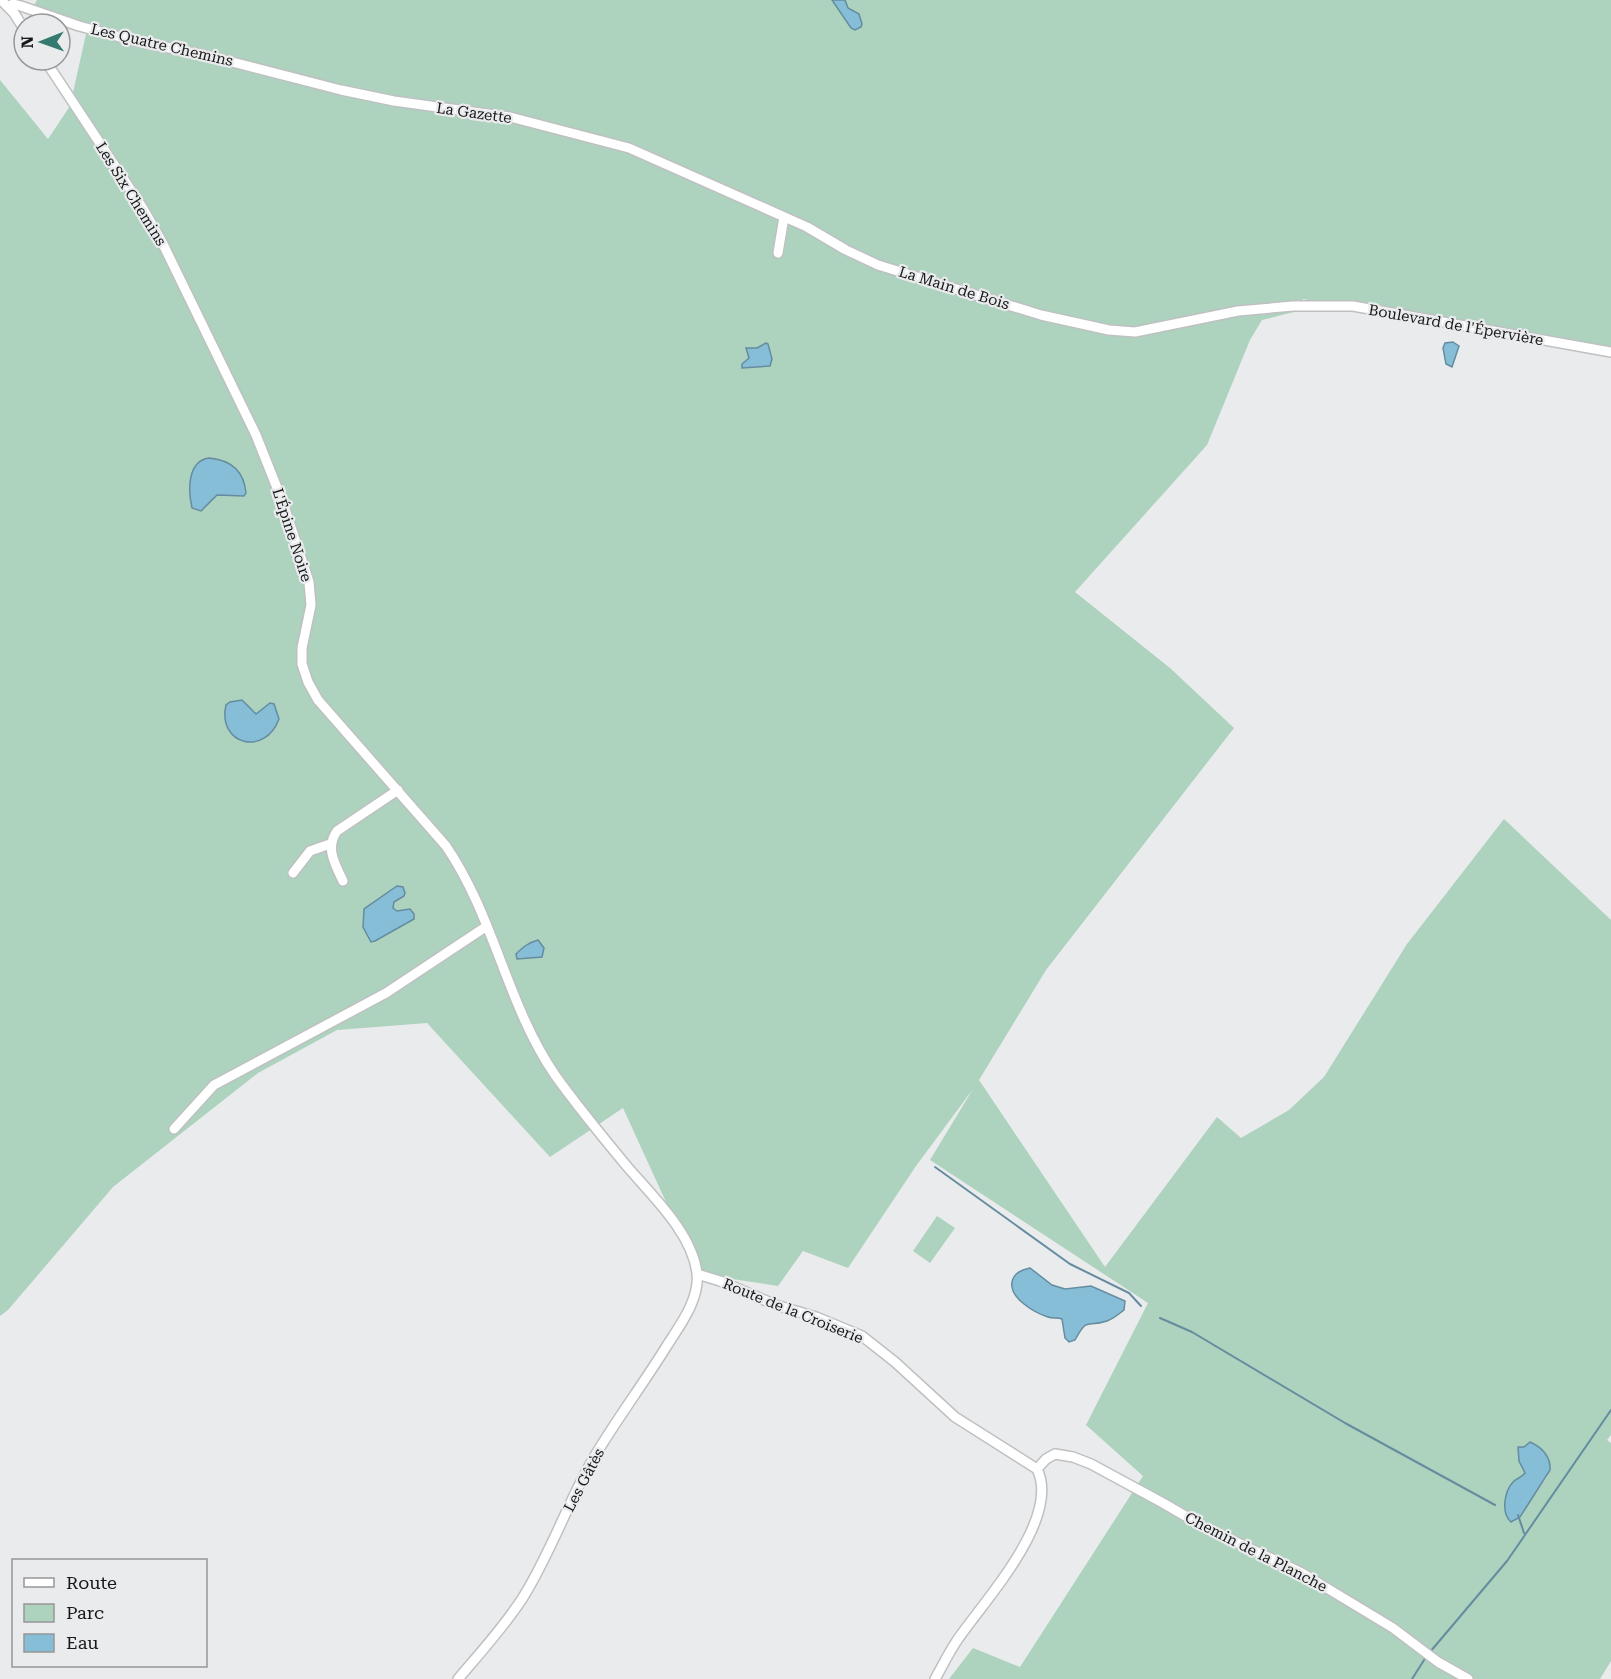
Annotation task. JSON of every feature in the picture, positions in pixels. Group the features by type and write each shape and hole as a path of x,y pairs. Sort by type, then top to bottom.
{"street":[{"name":"Les Quatre Chemins","path":"5,4 16,4 79,26 131,40 213,57 317,83"},
{"name":"Les Six Chemins","path":"53,72 142,207 162,242 206,334"},
{"name":"La Gazette","path":"317,83 394,101 510,117 629,148"},
{"name":"La Main de Bois","path":"629,148 784,217 878,265 1041,315 1110,330 1136,332 1238,311 1301,306"},
{"path":"778,253 784,217"},
{"name":"Boulevard de l'Épervière","path":"1301,306 1353,306 1611,352"},
{"name":"L'Épine Noire","path":"206,334 256,435 283,503 309,582 311,605 302,648 302,664 308,682 318,700 446,846 459,865 538,1049 556,1077 680,1230 690,1249 697,1274"},
{"path":"343,880 331,855 330,844 337,831 398,790"},
{"path":"293,873 310,851 330,844"},
{"path":"174,1129 214,1085 386,993 487,926"},
{"name":"Route de la Croiserie","path":"697,1274 862,1336 895,1362 955,1416 1037,1469"},
{"name":"Les Gâtès","path":"458,1679 504,1624 523,1597 594,1457 686,1315 696,1288 697,1274"},
{"name":"Chemin de la Planche","path":"1037,1469 1046,1458 1055,1454 1073,1456 1090,1464 1204,1527 1302,1573 1393,1628 1437,1662 1467,1679"},
{"path":"936,1679 956,1642 1002,1580 1030,1531 1042,1494 1041,1477 1037,1469"}],"green space":[{"path":"37,0 1611,0 1611,356 1303,299 1294,312 1262,320 1250,340 1207,445 1075,592 1170,668 1234,728 1046,970 979,1080 1105,1267 1217,1117 1241,1138 1289,1110 1324,1077 1407,944 1504,819 1611,920 1611,1435 1607,1440 1611,1443 1611,1661 1600,1679 949,1679 973,1648 1020,1667 1143,1476 1086,1425 1148,1303 930,1160 973,1089 916,1166 848,1268 803,1251 778,1286 699,1274 623,1108 550,1157 427,1023 337,1030 258,1073 113,1187 8,1310 0,1316 0,80 48,139 70,106 88,25 72,19 72,12 53,12 34,5","holes":["1537,1445 1549,1459 1547,1477 1514,1522 1507,1515 1505,1498 1525,1473 1519,1461"]},
{"path":"937,1216 955,1228 930,1263 913,1251"}],"water":[{"path":"832,0 845,0 848,8 859,14 861,27 855,30 851,28"},
{"path":"1453,342 1459,346 1452,367 1446,364 1443,348 1445,343"},
{"path":"766,343 772,359 770,366 742,368 742,364 749,358 746,348 757,348"},
{"path":"209,458 224,461 235,468 245,485 246,493 244,496 217,495 201,511 192,508 191,478 196,465"},
{"path":"242,700 256,714 270,703 274,704 279,719 272,731 264,738 254,742 244,741 235,737 229,729 225,719 226,705"},
{"path":"397,886 403,887 405,893 394,902 393,908 397,911 410,909 414,914 414,919 371,942 363,927 364,909"},
{"path":"538,940 544,948 542,957 517,959 516,954 521,949"},
{"path":"1030,1268 1052,1285 1065,1289 1091,1286 1125,1301 1124,1310 1109,1320 1085,1325 1075,1340 1069,1342 1065,1338 1062,1319 1050,1318 1036,1312 1015,1294 1012,1288 1014,1276"},
{"path":"1530,1442 1545,1453 1550,1470 1520,1517 1511,1522 1505,1508 1506,1497 1513,1482 1525,1473 1519,1461 1518,1447 1524,1447"}],"waterway":[{"path":"935,1167 1070,1264 1129,1293 1141,1306"},
{"path":"1160,1318 1192,1332 1345,1423 1495,1505"},
{"path":"1430,1652 1507,1561 1611,1410"},
{"path":"1518,1515 1524,1533"},
{"path":"1412,1679 1426,1657"}]}
